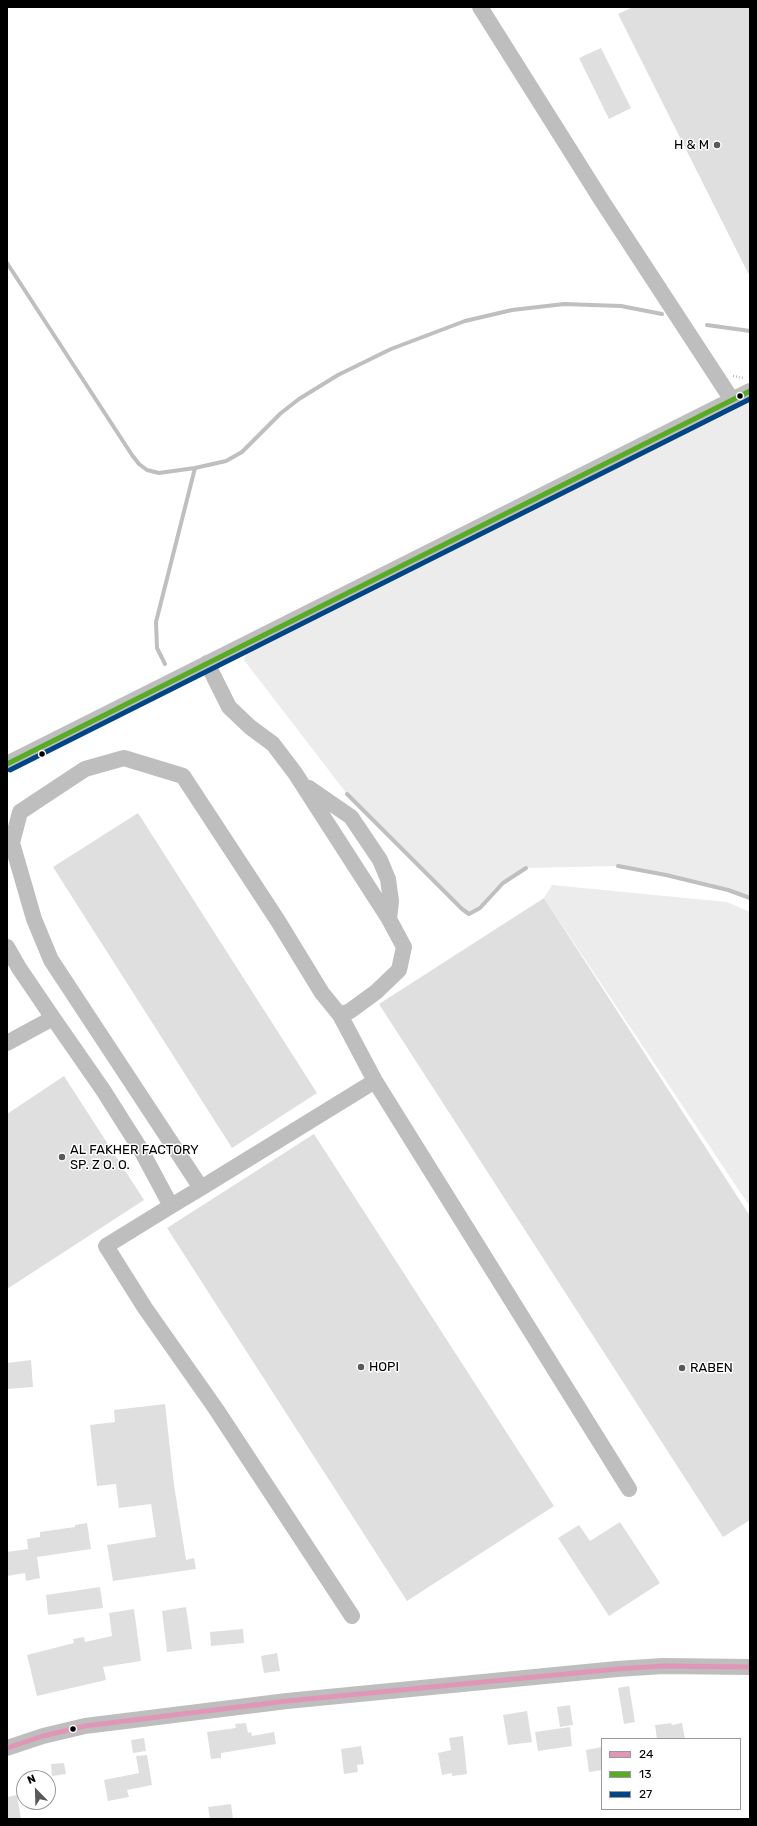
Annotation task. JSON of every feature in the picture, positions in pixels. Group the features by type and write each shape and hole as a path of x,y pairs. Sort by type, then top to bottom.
{"street":[{"path":"480,7 602,201 732,400"},
{"path":"7,764 732,400 749,384"},
{"path":"206,663 229,707 250,727 273,744 308,788 352,817 380,860 388,879 391,901 389,919"},
{"path":"201,1188 51,960 34,919 12,843 20,812 85,769 124,758 182,776 278,921 322,993 340,1015 375,1081 629,1489"},
{"path":"295,773 389,919 404,948 398,970 376,992 340,1015"},
{"path":"7,947 19,968 103,1090 141,1150 171,1206"},
{"path":"7,1043 53,1018"},
{"path":"352,1616 216,1408 144,1308 106,1246 375,1081"},
{"path":"7,1748 43,1736 85,1726 287,1701 617,1669 663,1666 750,1667"}],"path":[{"path":"730,373 749,384"}],"shaded area":[{"path":"750,390 750,898 728,890 666,875 618,866 527,868 503,883 480,908 469,914 462,909 347,794 244,660 251,641"},
{"path":"552,885 727,902 750,912 750,1207 544,898"}],"building":[{"name":"H & M","path":"633,7 750,7 750,277 618,14"},
{"path":"601,48 631,108 609,119 579,58"},
{"path":"138,813 317,1093 232,1148 53,867"},
{"name":"RABEN","path":"544,898 750,1216 750,1520 723,1537 379,1004"},
{"name":"AL FAKHER FACTORY SP. Z O. O.","path":"64,1076 144,1200 7,1289 7,1114"},
{"name":"HOPI","path":"314,1134 554,1506 407,1601 167,1228"},
{"path":"31,1360 33,1387 7,1389 7,1363"},
{"path":"165,1404 174,1485 186,1560 194,1558 196,1569 113,1581 107,1545 156,1537 151,1504 119,1508 116,1484 97,1486 90,1425 115,1422 114,1410"},
{"path":"620,1522 660,1583 609,1616 558,1538 579,1525 590,1541"},
{"path":"87,1523 91,1549 37,1557 40,1578 26,1581 25,1573 7,1576 7,1552 28,1549 27,1539 40,1537 40,1532 75,1527 75,1525"},
{"path":"100,1587 103,1608 48,1615 46,1595"},
{"path":"186,1607 192,1649 167,1652 162,1611"},
{"path":"134,1609 141,1661 103,1667 106,1680 37,1696 27,1655 74,1643 73,1639 84,1637 85,1642 112,1636 109,1613"},
{"path":"243,1629 244,1643 211,1646 210,1632"},
{"path":"277,1653 280,1671 264,1673 261,1656"},
{"path":"629,1686 635,1722 624,1724 618,1688"},
{"path":"570,1705 573,1725 560,1727 557,1707"},
{"path":"527,1711 532,1742 508,1745 503,1715"},
{"path":"246,1723 248,1733 251,1732 252,1736 274,1732 276,1744 221,1753 221,1758 211,1759 207,1732 236,1728 235,1724"},
{"path":"671,1723 672,1725 682,1723 685,1738 657,1738 655,1725"},
{"path":"570,1727 572,1746 538,1751 535,1732"},
{"path":"463,1736 467,1774 452,1776 452,1773 442,1775 438,1753 451,1750 449,1738"},
{"path":"144,1738 146,1751 133,1753 131,1740"},
{"path":"361,1746 364,1764 357,1765 358,1772 344,1774 341,1749"},
{"path":"601,1747 601,1770 589,1772 586,1750"},
{"path":"147,1755 152,1785 127,1790 129,1797 108,1801 104,1780 139,1773 136,1756"},
{"path":"64,1763 66,1774 56,1775 56,1770 52,1770 51,1764"},
{"path":"16,1795 16,1810 20,1810 21,1819 7,1819 7,1797"},
{"path":"231,1804 233,1819 210,1819 208,1807"}],"waterway":[{"path":"7,263 132,455 139,464 147,470 159,473 195,468 226,461 242,452 281,413 299,399 338,375 391,349 465,321 512,310 564,304 621,306 662,314"},
{"path":"707,325 750,331"},
{"path":"165,664 157,648 156,622 195,468"},
{"path":"347,794 462,909 469,914 480,908 503,883 526,868"},
{"path":"618,866 666,875 728,890 750,898"}],"transit line":[{"name":"13","path":"7,764 750,391"},
{"name":"27","path":"10,770 750,399"},
{"name":"24","path":"7,1748 43,1736 85,1726 287,1701 617,1669 663,1666 750,1667"}],"place":[{"name":"H & M","path":"717,145"},
{"name":"AL FAKHER FACTORY SP. Z O. O.","path":"62,1157"},
{"name":"HOPI","path":"361,1367"},
{"name":"RABEN","path":"682,1368"}]}
